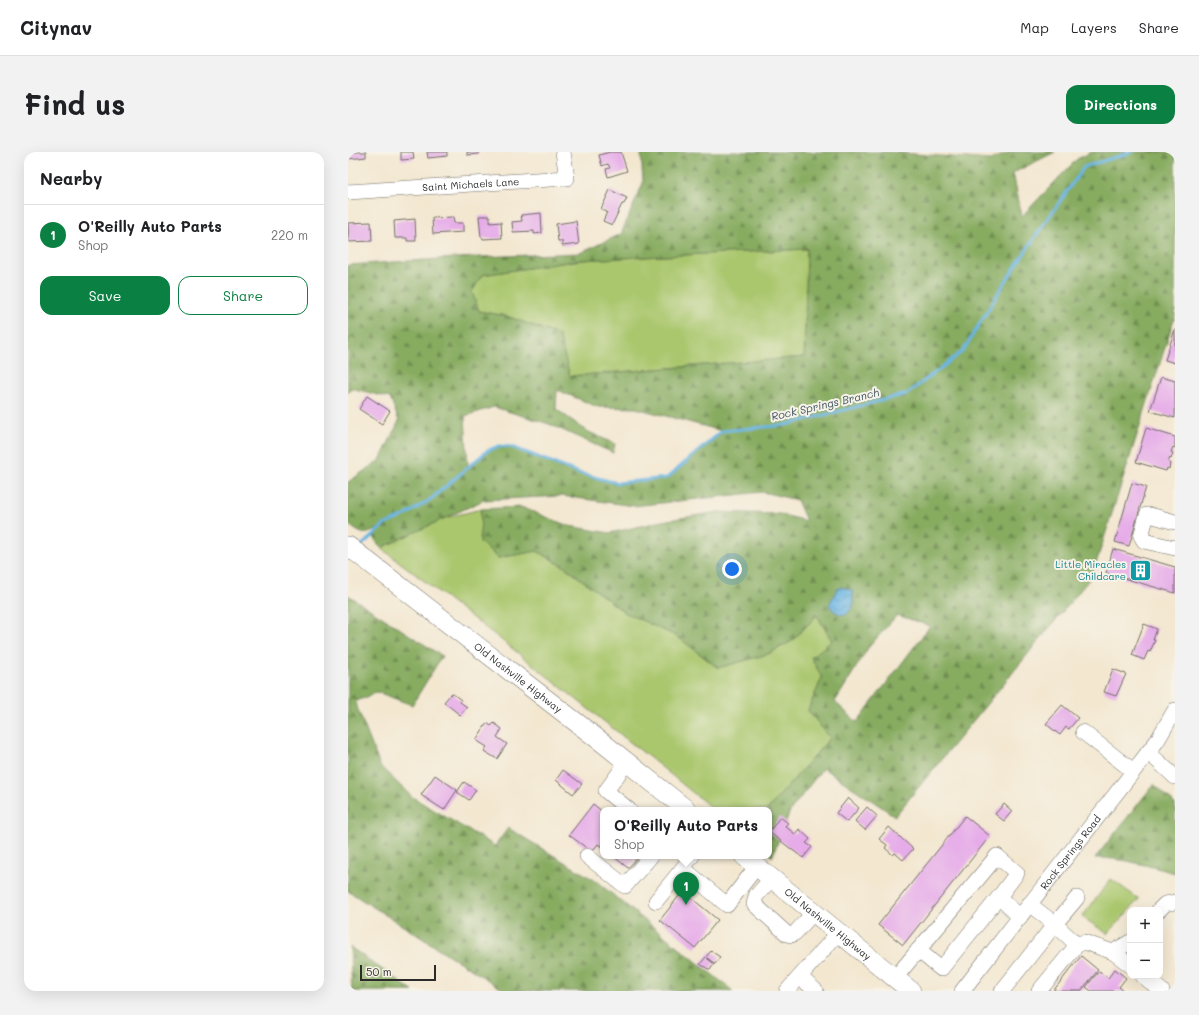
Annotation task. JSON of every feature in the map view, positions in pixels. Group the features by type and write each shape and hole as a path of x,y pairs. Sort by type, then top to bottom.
{"main road":[{"name":"Old Nashville Highway","path":"348,546 627,762 682,807"},
{"name":"Old Nashville Highway","path":"751,861 911,991"}],"street":[{"name":"Saint Michaels Lane","path":"348,192 566,178 563,152"},
{"path":"1175,522 1150,515 1147,516 1141,536 1144,541 1175,548"},
{"name":"Rock Springs Road","path":"962,991 1157,741 1175,710"},
{"path":"1083,732 1133,772"},
{"path":"1148,752 1175,777"},
{"path":"625,807 606,791 627,762"},
{"path":"587,856 625,886 648,859"},
{"path":"895,978 918,950 997,856 1017,873 941,969 918,950"},
{"path":"656,901 690,859"},
{"path":"683,868 727,905 751,861"},
{"path":"772,878 756,896 754,904 787,934 791,936 796,933 814,912"},
{"path":"999,897 1020,917"},
{"path":"1002,991 1077,898"},
{"path":"1162,907 1165,904 1175,902"},
{"path":"1029,904 1055,924 1078,945"},
{"path":"787,991 839,932"},
{"path":"1040,991 1078,945 1084,942 1113,952 1127,964"},
{"path":"1113,952 1128,943"},
{"path":"800,977 816,991"},
{"path":"1147,979 1162,991"}],"green space":[{"path":"641,152 889,152 991,160 1010,152 1055,152 1013,173 1022,216 1077,159 1092,152 1175,152 1175,316 1092,576 895,816 823,768 790,811 772,857 772,807 770,807 830,738 808,710 822,678 811,657 832,641 817,615 792,641 768,654 718,668 678,637 624,612 567,568 537,551 499,558 480,542 481,509 521,507 569,526 610,533 662,521 718,512 780,514 806,521 797,500 762,492 634,506 562,496 484,500 381,548 372,536 382,527 372,532 361,533 348,524 348,482 380,460 399,421 390,398 351,388 348,392 348,265 455,258 580,253 621,234 643,183","holes":["807,249 804,357 570,376 559,335 506,316 479,311 472,292 482,275 581,260","557,390 598,407 636,408 722,431 667,478 617,483 579,473 512,447 499,446 487,451 468,466 465,416 494,407 549,424 613,453 615,444 587,431 556,409","897,615 930,626 857,722 835,702 868,648"]},
{"path":"807,249 805,357 569,376 559,335 506,316 479,311 472,292 482,275 581,260"},
{"path":"481,509 480,542 498,558 537,551 566,568 624,612 678,637 718,668 768,654 792,641 817,615 832,641 822,678 808,710 830,738 770,807 710,807 504,642 381,548 445,518"},
{"path":"348,595 442,656 412,705 377,692 355,702 380,766 412,797 495,846 508,828 596,881 733,991 505,991 348,891"},
{"path":"1154,784 1175,804 1175,873 1126,861 1095,858"},
{"path":"1111,879 1139,899 1132,907 1127,907 1127,913 1108,934 1082,917"},
{"path":"350,947 413,991 352,991"}],"water":[{"path":"842,587 853,591 853,607 846,615 836,612 829,605 837,589"}],"building":[{"path":"348,152 366,152 366,157 348,159"},
{"path":"401,152 413,152 414,159 401,160"},
{"path":"427,152 447,152 447,156 428,158"},
{"path":"467,152 479,152 479,154 467,155"},
{"path":"610,152 621,152 627,171 608,177 606,169 610,168 608,164 602,166 599,155"},
{"path":"610,190 627,198 624,204 622,204 612,225 603,221 607,212 601,209"},
{"path":"541,213 542,233 534,234 534,231 513,232 512,222 522,221 521,215"},
{"path":"479,216 490,216 490,223 501,222 502,238 483,239 481,237"},
{"path":"453,217 454,223 463,223 463,232 433,234 432,218"},
{"path":"415,219 416,241 407,241 407,238 395,238 394,221"},
{"path":"576,221 579,244 562,246 562,241 558,241 556,224"},
{"path":"371,222 372,241 349,242 348,223"},
{"path":"1175,329 1175,363 1165,360"},
{"path":"1161,377 1175,381 1175,418 1150,411"},
{"path":"367,396 390,411 382,424 359,409"},
{"path":"1146,428 1175,437 1175,448 1173,447 1171,452 1173,453 1168,462 1170,463 1169,469 1167,468 1166,471 1136,462"},
{"path":"1132,483 1146,487 1129,546 1115,542"},
{"name":"Little Miracles Childcare","path":"1113,549 1175,567 1175,593 1106,573"},
{"path":"1144,624 1157,629 1153,640 1155,640 1150,652 1148,651 1144,660 1132,655"},
{"path":"1113,669 1126,674 1116,696 1104,692"},
{"path":"452,693 467,707 460,715 444,702"},
{"path":"1062,705 1078,718 1069,729 1066,727 1060,735 1046,724"},
{"path":"487,723 491,726 494,723 502,729 497,737 507,744 497,759 484,751 487,747 476,740"},
{"path":"563,770 582,784 573,794 556,780"},
{"path":"435,775 457,790 444,810 421,795"},
{"path":"464,782 476,790 469,800 457,792"},
{"path":"848,798 859,808 847,822 836,813"},
{"path":"593,804 600,810 600,846 598,844 592,852 569,835"},
{"path":"1004,804 1012,811 1004,821 995,814"},
{"path":"867,807 877,816 865,830 855,821"},
{"path":"965,816 990,836 903,945 878,925"},
{"path":"780,817 788,823 785,826 795,834 799,829 810,839 806,843 812,847 803,858 772,834 772,828"},
{"path":"889,827 913,849 903,860 895,853 893,855 885,848 887,845 879,839"},
{"path":"617,859 636,859 628,868"},
{"path":"683,891 718,920 695,948 660,920"},
{"path":"711,951 720,957 715,964 707,958 714,964 710,970 700,964"},
{"path":"1081,956 1098,970 1081,991 1053,991"},
{"path":"1115,969 1126,978 1119,987 1124,991 1091,991 1086,987 1099,971 1108,978"}],"waterway":[{"name":"Rock Springs Branch","path":"360,547 384,525 406,515 431,499 487,451 499,446 512,447 579,473 617,483 667,478 722,431 785,425 907,394 963,351 1000,290 1084,167 1132,152"}],"place":[{"name":"Little Miracles Childcare","path":"1141,570"},
{"name":"O'Reilly Auto Parts","path":"686,905"}]}
